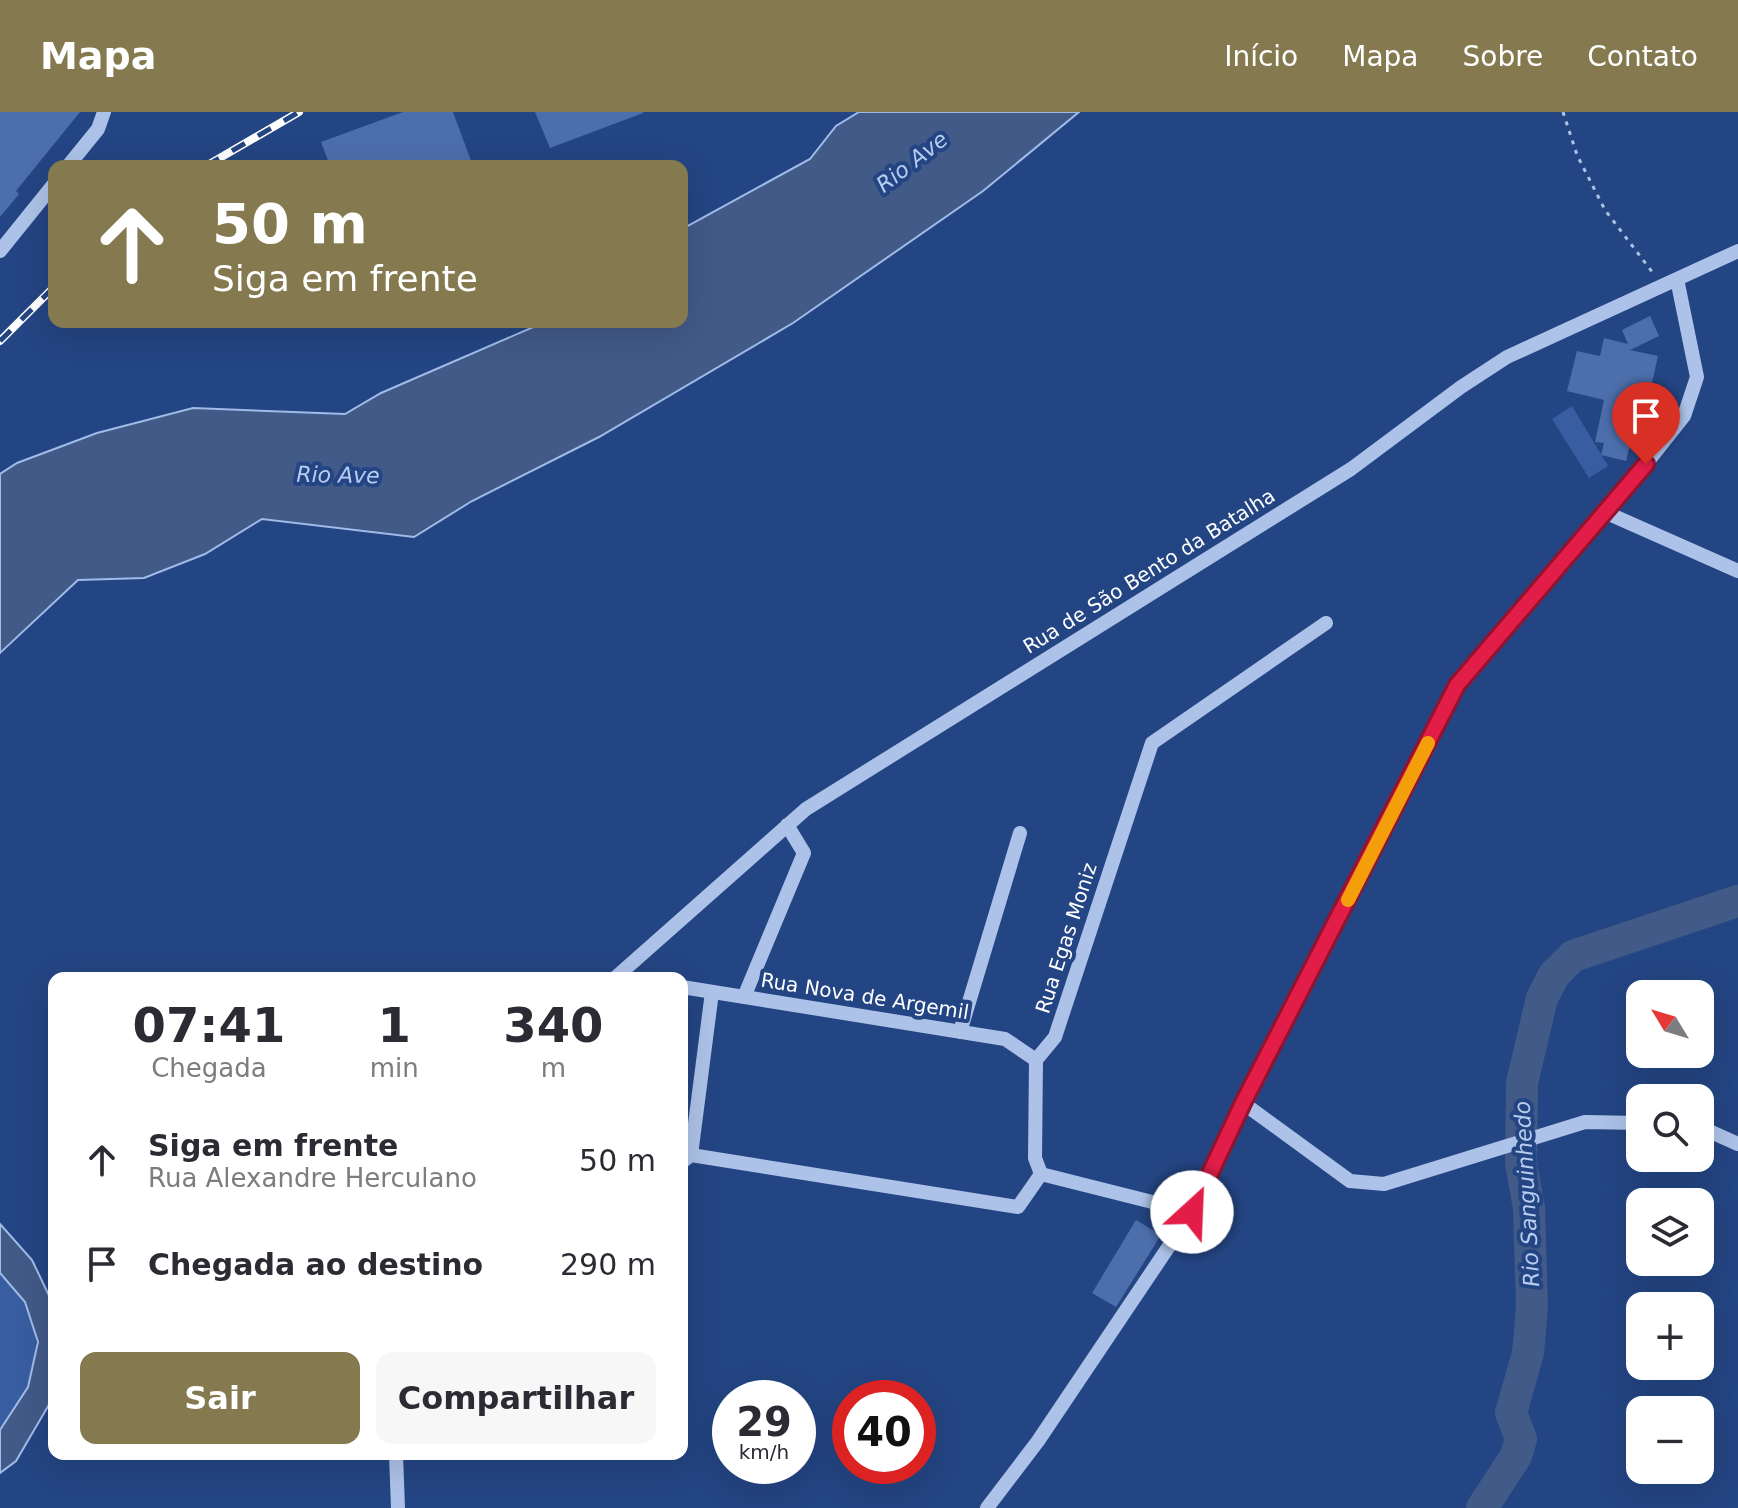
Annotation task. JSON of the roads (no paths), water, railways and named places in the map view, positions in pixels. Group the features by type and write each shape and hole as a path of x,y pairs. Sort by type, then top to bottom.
{"street":[{"path":"73,160 98,129 104,112"},
{"path":"0,251 48,191"},
{"name":"Rua de São Bento da Batalha","path":"626,972 806,809 1351,469 1461,387 1507,357 1738,251"},
{"path":"987,1508 1038,1441 1192,1212 1243,1103 1457,685 1607,513 1684,416 1697,377 1671,282"},
{"path":"1607,513 1738,571"},
{"name":"Rua Egas Moniz","path":"1036,1060 1055,1037 1152,743 1326,623"},
{"path":"744,997 804,853 787,825"},
{"path":"960,1032 1020,833"},
{"name":"Rua Nova de Argemil","path":"688,988 1005,1039 1036,1060"},
{"path":"688,1146 712,992"},
{"path":"1036,1060 1035,1158 1041,1174"},
{"path":"1243,1103 1350,1181 1384,1184 1585,1122 1626,1123"},
{"path":"1714,1133 1738,1144"},
{"path":"688,1159 1018,1207 1041,1174"},
{"path":"1041,1174 1192,1212"},
{"path":"396,1460 398,1508"}],"water":[{"name":"Rio Ave","path":"859,112 1079,112 983,191 793,323 599,437 472,501 414,537 262,519 205,554 144,578 78,580 0,653 0,474 17,463 97,433 193,408 345,414 381,393 531,328 688,328 688,226 810,159 836,126"},
{"path":"0,1224 32,1260 48,1293 48,1406 16,1461 0,1473 0,1430 28,1387 38,1342 25,1302 0,1273"}],"waterway":[{"name":"Rio Sanguinhedo","path":"1482,1508 1516,1456 1521,1439 1511,1413 1528,1353 1532,1306 1529,1208 1521,1163 1522,1083 1542,998 1554,975 1573,956 1738,901"}],"railway":[{"path":"216,160 299,112"},
{"path":"0,341 48,293"}]}
